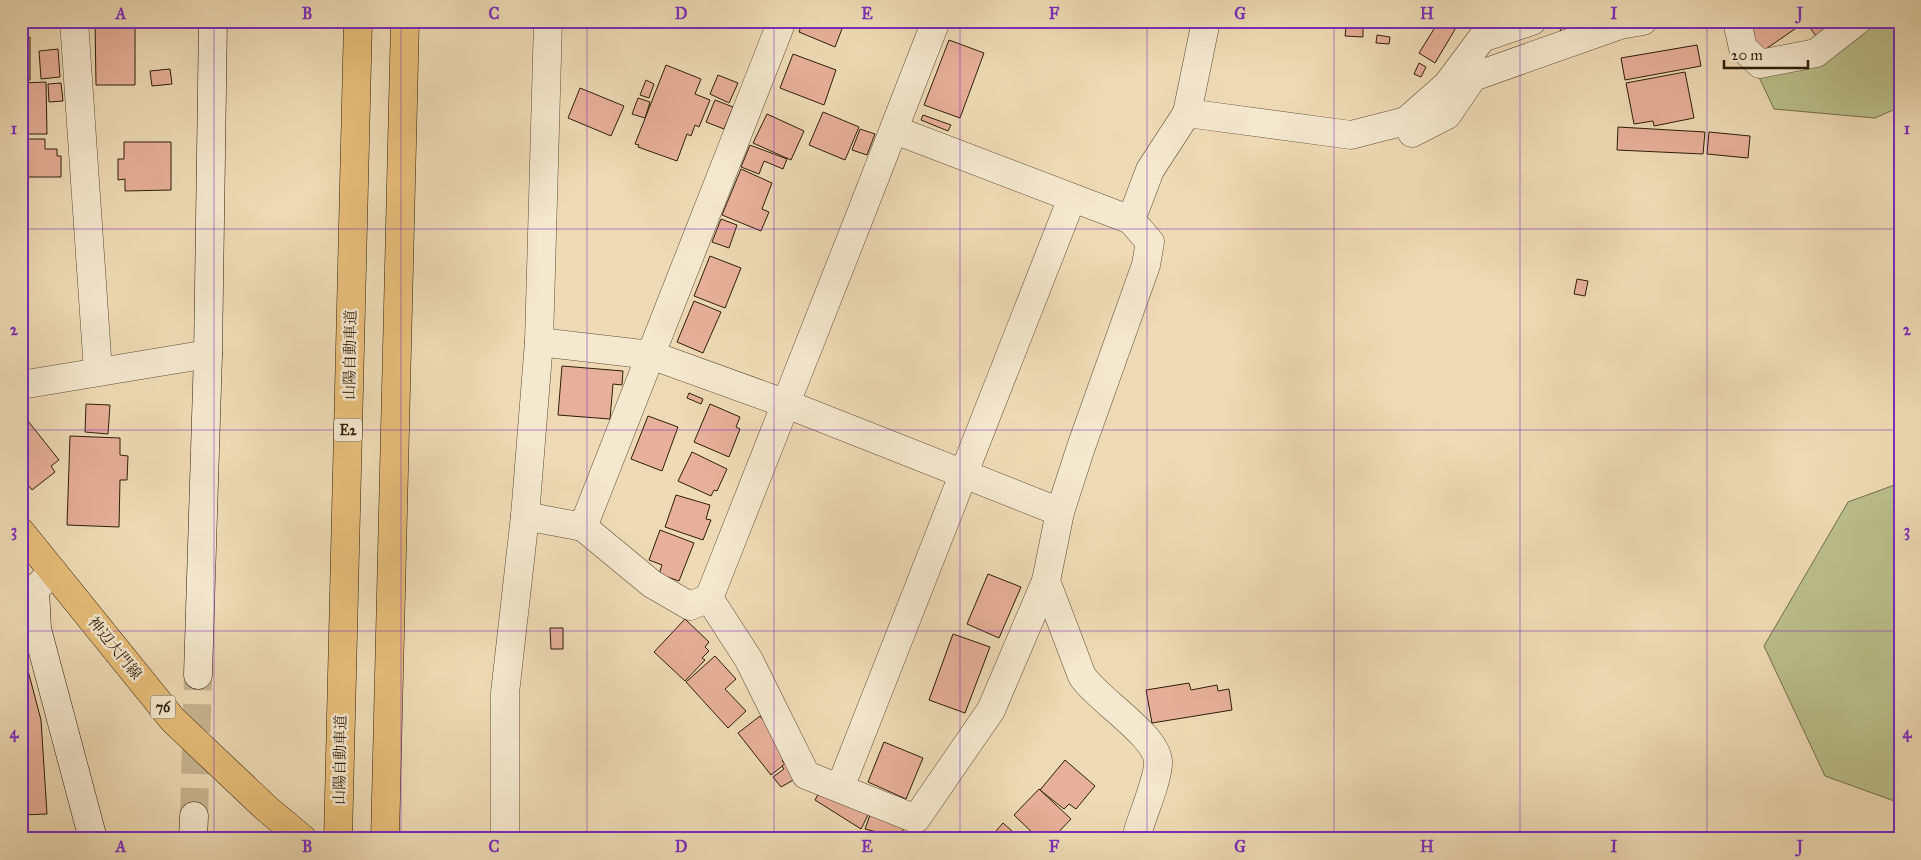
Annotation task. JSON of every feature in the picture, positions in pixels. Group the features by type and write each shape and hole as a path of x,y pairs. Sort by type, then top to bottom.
{"main road":[{"name":"山陽自動車道","path":"338,839 358,21"},
{"path":"385,839 405,21"},
{"name":"神辺大門線","path":"21,532 174,720 266,808 303,839"}],"street":[{"path":"74,21 98,371"},
{"path":"198,675 208,354 214,21"},
{"path":"505,839 504,693 525,516 539,342 548,21"},
{"path":"583,527 782,21"},
{"path":"525,516 583,527 652,584 690,606 709,598 784,403 936,21"},
{"path":"1187,113 1351,135 1406,120 1447,85 1482,38 1532,21"},
{"path":"1406,120 1412,133 1447,115 1473,77 1620,25 1643,21"},
{"path":"1737,21 1743,48 1760,64 1816,53 1857,21"},
{"path":"1131,220 1150,170 1187,113 1200,23"},
{"path":"709,598 749,660 806,774 916,819 991,710 1046,581 1060,512 1146,265 1150,242 1131,220 894,130"},
{"path":"840,788 1072,198"},
{"path":"539,342 651,355 784,403 1060,512"},
{"path":"21,385 208,354"},
{"path":"53,572 35,589 37,629 94,839"},
{"path":"1046,581 1082,676 1089,687 1131,722 1150,743 1158,760 1138,831 1140,839"}],"green space":[{"path":"1871,21 1900,21 1900,107 1875,118 1774,109 1759,77 1850,42"},
{"path":"1900,483 1900,803 1825,776 1764,646 1848,502"}],"building":[{"path":"95,21 135,21 135,85 96,85"},
{"path":"623,21 652,21 651,27"},
{"path":"803,21 845,21 835,47 799,32"},
{"path":"1439,21 1449,21 1457,26 1435,63 1419,53"},
{"path":"1558,21 1597,21 1561,32"},
{"path":"1805,21 1824,21 1828,26 1816,36"},
{"path":"1750,22 1805,22 1763,51 1749,31 1754,27"},
{"path":"1346,27 1363,28 1363,37 1345,36"},
{"path":"1377,35 1390,37 1389,44 1376,43"},
{"path":"30,37 30,80 21,80 21,38"},
{"path":"949,40 984,53 960,118 924,105"},
{"path":"1697,45 1701,66 1625,80 1621,58"},
{"path":"58,49 60,77 41,79 39,51"},
{"path":"793,54 836,70 824,105 780,88"},
{"path":"1419,63 1426,67 1421,77 1414,74"},
{"path":"666,65 701,79 695,94 710,100 699,127 695,125 691,136 687,134 677,161 638,147 639,145 635,144"},
{"path":"170,69 172,84 152,86 150,71"},
{"path":"1685,72 1694,118 1654,126 1653,121 1634,124 1626,83"},
{"path":"718,75 738,83 729,103 710,94"},
{"path":"646,80 654,84 649,98 640,95"},
{"path":"46,82 47,134 21,134 21,83"},
{"path":"61,83 63,101 49,102 48,84"},
{"path":"580,88 624,106 611,136 568,118"},
{"path":"638,98 650,102 645,118 632,114"},
{"path":"715,100 733,107 724,129 706,122"},
{"path":"823,112 859,127 845,160 809,145"},
{"path":"767,114 804,131 791,160 753,143"},
{"path":"923,115 951,125 948,131 921,120"},
{"path":"1618,127 1705,132 1703,154 1617,150"},
{"path":"860,129 875,134 867,155 852,150"},
{"path":"1709,132 1750,136 1748,158 1707,154"},
{"path":"24,139 45,139 45,149 57,149 57,156 61,156 61,177 24,177"},
{"path":"124,142 171,142 171,190 125,191 125,179 118,180 118,159 124,159"},
{"path":"750,145 787,159 783,169 764,161 759,174 741,167"},
{"path":"741,169 772,183 762,209 769,212 761,231 722,215"},
{"path":"721,219 737,225 729,248 712,242"},
{"path":"710,256 741,268 725,308 694,296"},
{"path":"1577,279 1588,281 1585,296 1574,294"},
{"path":"694,301 721,312 703,353 677,342"},
{"path":"562,366 623,371 622,385 613,384 610,419 558,415"},
{"path":"689,393 703,399 701,404 687,398"},
{"path":"86,404 110,405 108,434 85,432"},
{"path":"710,404 740,417 736,427 740,429 729,457 694,442"},
{"path":"24,416 59,460 51,466 55,472 32,490 21,477 21,419"},
{"path":"648,416 678,427 662,471 631,459"},
{"path":"70,436 120,438 120,455 128,456 127,480 120,480 119,527 67,525"},
{"path":"692,452 727,469 717,491 714,490 711,496 678,481"},
{"path":"676,495 710,505 706,519 711,520 703,540 665,527"},
{"path":"660,530 694,543 679,581 659,574 662,565 649,560"},
{"path":"988,574 1021,587 999,638 967,624"},
{"path":"685,619 709,642 705,647 709,651 702,658 705,660 685,681 654,652"},
{"path":"550,628 563,628 563,649 551,649"},
{"path":"953,634 990,647 965,713 929,700"},
{"path":"21,644 41,720 47,814 21,815"},
{"path":"715,656 736,679 725,689 746,711 728,728 686,682"},
{"path":"1189,683 1191,690 1217,685 1218,691 1229,689 1232,710 1152,723 1146,690"},
{"path":"760,716 791,754 782,761 785,764 771,775 738,733"},
{"path":"884,742 923,758 906,799 868,782"},
{"path":"791,758 804,774 781,787 773,777 784,769 782,766"},
{"path":"1065,760 1095,786 1076,809 1069,804 1064,809 1040,790"},
{"path":"821,789 869,813 861,829 815,800"},
{"path":"1039,789 1071,819 1052,839 1039,839 1014,815"},
{"path":"871,812 905,825 900,838 865,829"},
{"path":"1003,823 1012,831 1019,839 989,839"}],"tunnel":[{"path":"194,816 198,675"}]}
